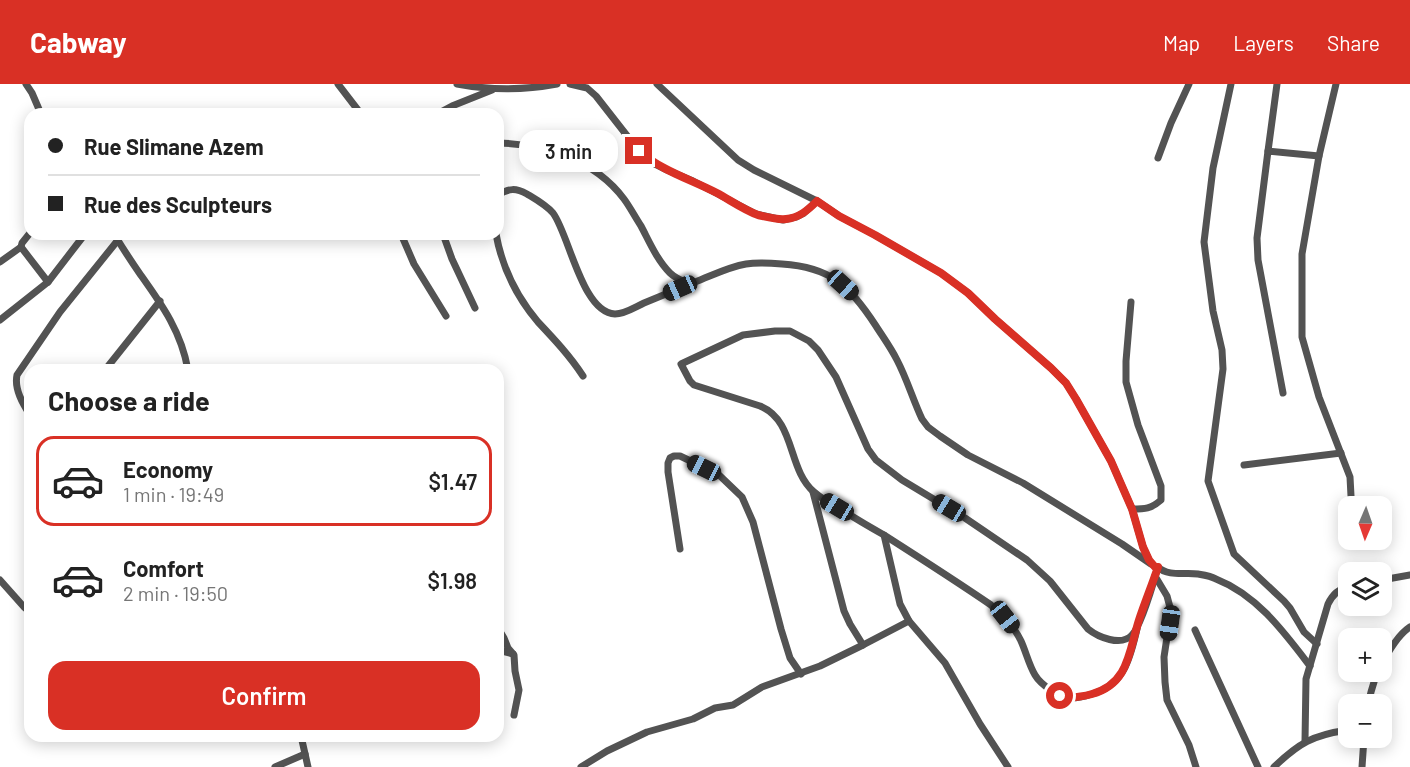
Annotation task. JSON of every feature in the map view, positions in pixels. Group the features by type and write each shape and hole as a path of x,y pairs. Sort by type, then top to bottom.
{"street":[{"path":"26,84 38,108"},
{"path":"338,84 356,108"},
{"path":"457,84 497,88 536,88 557,84"},
{"path":"570,84 587,88 596,96 639,151 651,162 756,214 783,220 789,219 804,213 817,201"},
{"path":"657,84 738,160 817,201 839,216 941,273 968,293 1051,368 1066,383 1111,461 1132,509 1143,547 1149,560 1156,567"},
{"path":"1158,158 1189,84"},
{"path":"1231,84 1213,168 1204,242 1213,311 1223,360 1208,481 1234,554 1284,601 1304,632 1317,644"},
{"path":"1277,84 1257,238 1258,260 1283,393"},
{"path":"1336,84 1319,156 1302,254 1302,337 1319,397 1350,477 1351,496"},
{"path":"448,108 497,88"},
{"path":"504,143 561,153 596,171 624,199 669,273 689,284"},
{"path":"1268,151 1319,156"},
{"path":"504,192 519,190 540,202 553,214 582,282 600,307 610,314 622,313 734,267 756,263 799,265 831,276 853,294 886,340 922,419 928,427 968,455 1003,471 1161,570 1213,577 1241,592 1282,630 1310,666"},
{"path":"0,262 21,247 24,240"},
{"path":"0,320 48,282 80,240"},
{"path":"24,402 15,383 16,375 114,240"},
{"path":"118,240 160,301 175,328 187,364"},
{"path":"404,240 414,264 446,316"},
{"path":"445,240 476,308"},
{"path":"497,240 502,263 514,287 537,320 583,375"},
{"path":"21,247 48,282"},
{"path":"110,364 160,301"},
{"path":"1131,302 1126,382 1138,425 1161,486 1161,500 1153,507 1132,509"},
{"path":"863,645 844,611 812,491 800,473 782,423 768,409 694,385 681,364 743,335 790,331 799,335 818,350 836,376 868,449 876,460 902,480 965,518 1027,560 1050,581 1084,624 1096,635 1120,640 1133,635 1155,576 1156,567"},
{"path":"1244,465 1341,453"},
{"path":"680,549 668,472 668,463 674,456 680,456 718,474 742,497 753,522 790,658 801,674"},
{"path":"812,491 991,605 1005,617 1021,641 1036,677 1044,686 1060,696 1080,698 1098,693 1120,677 1126,667 1139,621"},
{"path":"884,535 900,604 909,621 945,663 1008,767"},
{"path":"1392,578 1410,575"},
{"path":"1155,576 1167,596 1171,611 1164,657 1167,700 1189,745 1196,767"},
{"path":"0,580 24,607"},
{"path":"1305,741 1306,678 1328,604 1338,590"},
{"path":"581,767 607,751 647,732 693,719 715,708 734,705 762,687 820,666 909,621"},
{"path":"1392,647 1410,627"},
{"path":"1196,630 1258,767"},
{"path":"504,638 514,655 519,690 513,715"},
{"path":"504,652 514,655"},
{"path":"1274,767 1305,741 1338,732"},
{"path":"302,742 308,767"},
{"path":"1362,767 1363,748"},
{"path":"275,767 305,754"}],"route":[{"path":"639,151 651,162 724,196 756,214 783,220 804,213 817,201 839,216 941,273 968,293 1066,383 1111,461 1132,509 1143,547 1149,560 1155,567 1158,567 1126,667 1120,677 1098,693 1080,698 1060,696"}]}
